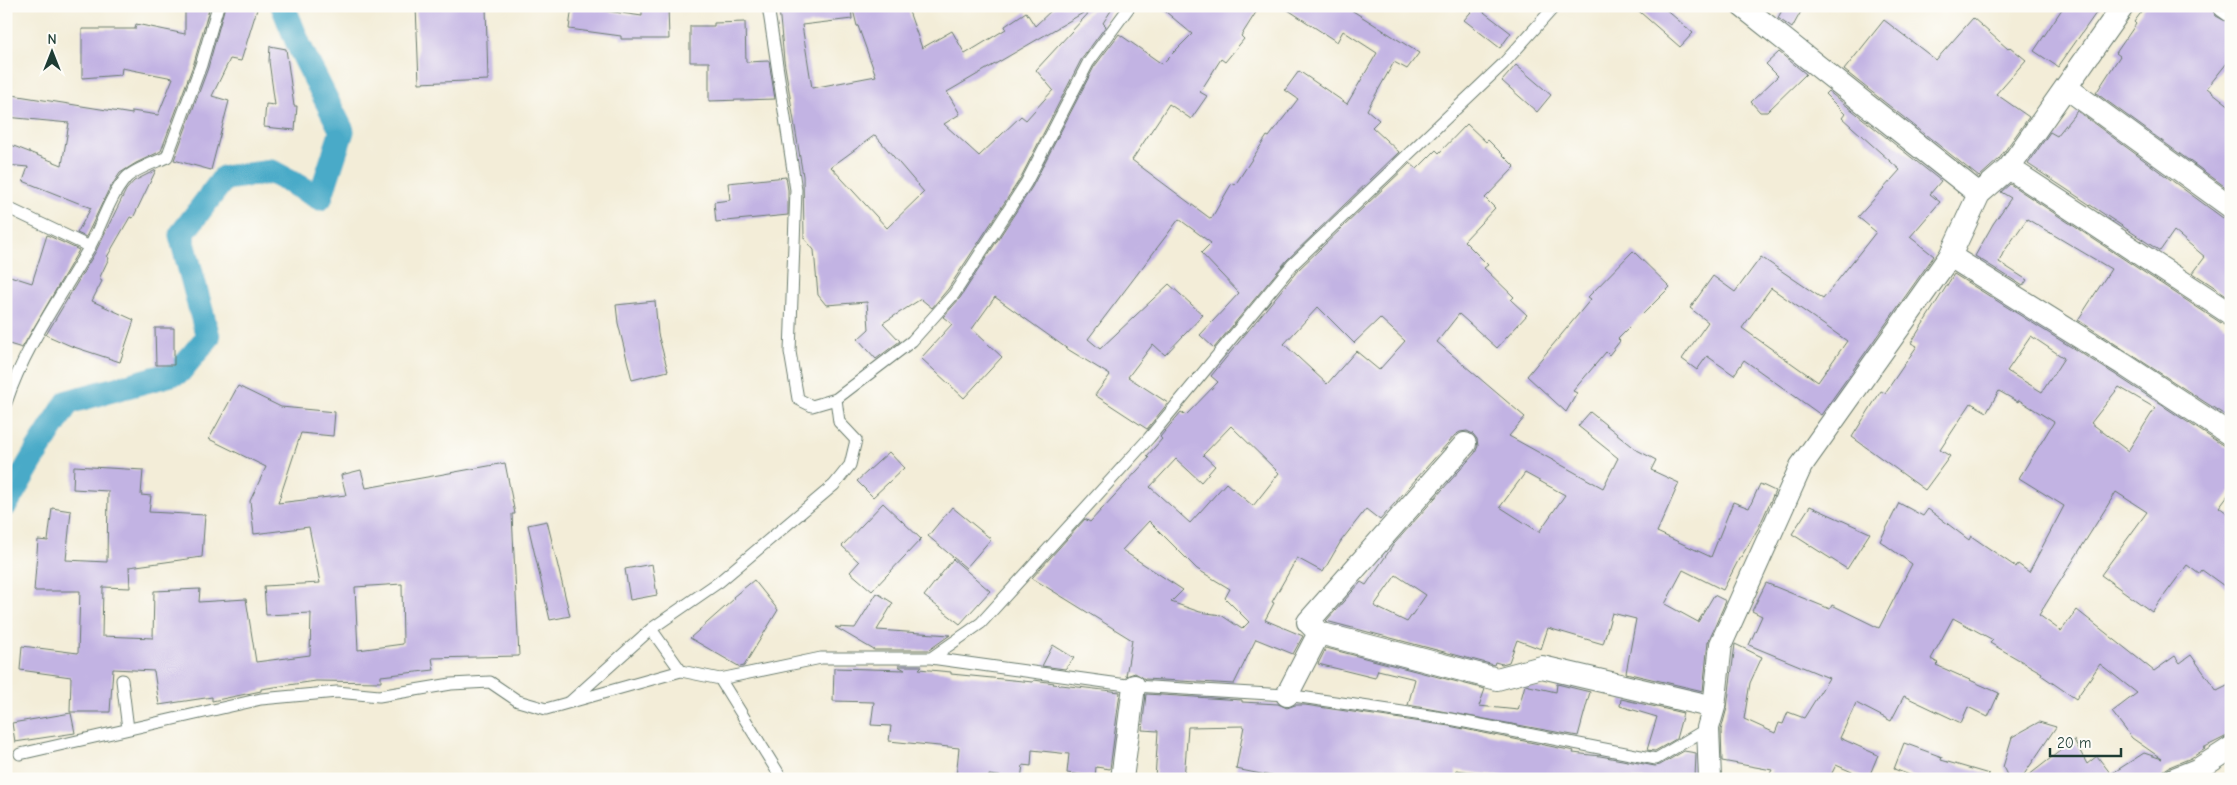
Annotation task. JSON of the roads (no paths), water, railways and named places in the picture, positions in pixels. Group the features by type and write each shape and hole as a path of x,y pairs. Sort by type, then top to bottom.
{"street":[{"path":"1742,6 1979,194"},
{"path":"1710,779 1711,717 1721,644 1801,466 1950,256 1979,194 2009,168 2123,6"},
{"path":"2224,6 2231,11"},
{"path":"2067,88 2231,207"},
{"path":"2009,168 2231,314"},
{"path":"1950,256 2123,364 2231,435"},
{"path":"1465,444 1308,622 1318,633 1496,680 1542,666 1711,717"},
{"path":"1287,695 1318,633"},
{"path":"1122,779 1134,686"},
{"path":"2174,779 2197,770 2231,748"}],"lane":[{"path":"6,403 10,378 54,303 90,247 111,200 127,176 166,157 200,65 218,6"},
{"path":"768,6 796,190 790,352 798,399 812,406 836,399 912,340 954,294 1026,183 1088,63 1130,6"},
{"path":"931,658 981,623 1149,438 1292,265 1503,64 1555,6"},
{"path":"6,207 90,247"},
{"path":"570,703 651,628 726,576 834,485 850,465 856,440 839,422 836,399"},
{"path":"651,628 681,671"},
{"path":"20,754 260,700 337,692 379,696 451,684 490,682 518,701 546,709 681,671 720,679 820,658 931,658 1134,686 1287,695 1450,719 1656,759 1711,717"},
{"path":"720,679 782,779"},
{"path":"122,680 128,729"}],"waterway":[{"path":"6,504 68,402 179,372 208,337 181,235 224,178 272,172 320,198 342,131 300,48 283,6"}]}
